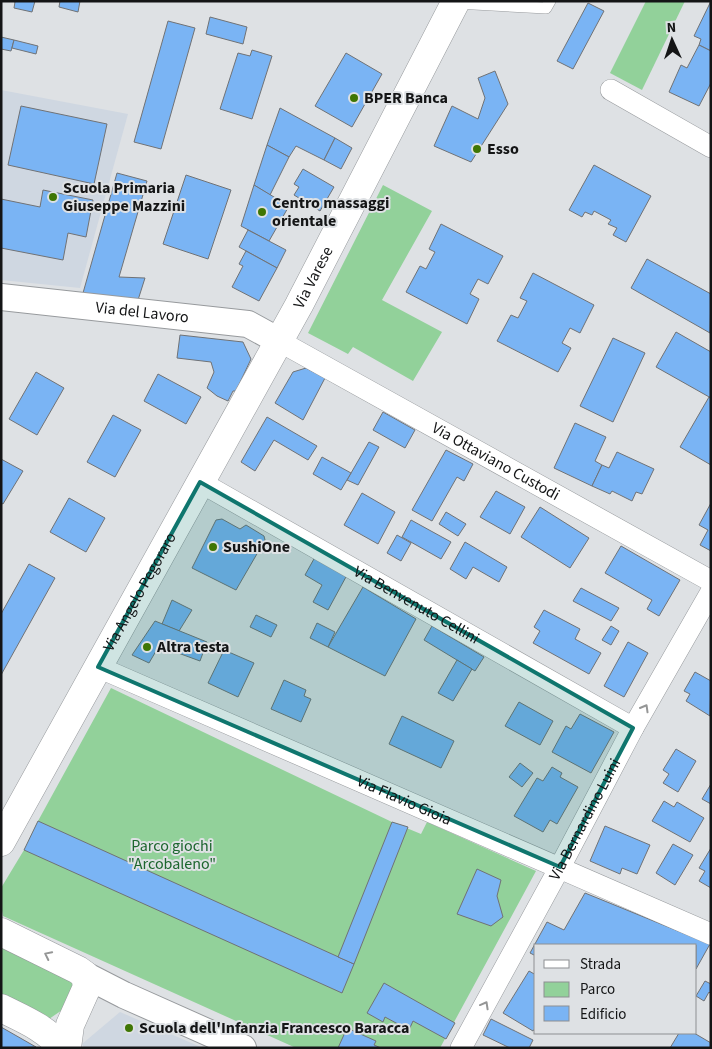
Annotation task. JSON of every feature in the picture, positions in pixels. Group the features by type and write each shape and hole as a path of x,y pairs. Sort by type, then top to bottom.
{"main road":[{"name":"Via Varese","path":"279,341 456,2"},
{"name":"Via Angelo Pegoraro","path":"1,842 279,341"},
{"path":"1,932 78,970 77,1011"},
{"path":"1,1008 41,1028 62,1048"}],"street":[{"path":"611,90 711,147"},
{"name":"Via del Lavoro","path":"1,297 248,324 279,341"},
{"name":"Via Ottaviano Custodi","path":"279,341 711,581"},
{"name":"Via Benvenuto Cellini","path":"200,482 633,728"},
{"name":"Via Bernardino Luini","path":"462,1048 633,728 711,592"},
{"name":"Via Flavio Gioia","path":"98,667 711,934"},
{"path":"41,1028 47,1030 60,1029 96,992 114,990 243,1048"}],"lane":[{"path":"456,2 546,8 550,1"}],"highlighted area":[{"path":"200,482 633,728 560,867 98,667"}],"shaded area":[{"name":"Scuola Primaria Giuseppe Mazzini","path":"1,90 128,114 80,288 1,280"},
{"name":"Scuola dell'Infanzia Francesco Baracca","path":"120,1012 203,1048 84,1048 82,1044"}],"green space":[{"path":"646,1 685,1 642,90 610,73"},
{"path":"383,185 432,211 382,300 442,332 413,381 353,347 348,354 308,333"},
{"name":"Parco giochi \"Arcobaleno\"","path":"111,688 392,822 421,834 427,822 536,871 440,1048 296,1048 3,916 1,888 24,850"},
{"path":"1,940 77,982 68,1006 49,1019 1,996"}],"building":[{"path":"12,1 35,1 32,12 14,8 15,2"},
{"path":"60,1 80,1 78,12 59,7"},
{"path":"711,1 711,51 699,45 701,39 694,36"},
{"path":"588,3 604,11 573,69 557,61"},
{"path":"210,17 247,27 243,44 206,34"},
{"path":"168,21 195,28 161,149 134,142"},
{"path":"1,37 14,40 11,51 1,49"},
{"path":"14,40 38,46 36,54 12,48"},
{"path":"699,45 711,51 711,83 699,106 669,92 681,65 687,68"},
{"path":"252,50 272,56 252,119 220,109 238,53 250,56"},
{"path":"346,53 382,74 352,127 315,106"},
{"path":"495,71 508,104 471,162 434,146 452,106 478,119 485,98 478,78"},
{"path":"21,106 107,124 94,184 8,165"},
{"path":"280,108 335,138 324,160 296,146 289,157 267,145"},
{"path":"335,138 352,148 341,169 324,160"},
{"path":"267,145 289,157 270,195 254,185"},
{"path":"594,165 651,196 626,242 613,235 617,228 608,224 611,220 594,211 592,215 585,212 582,217 569,210"},
{"path":"303,169 334,187 320,211 294,195 299,187 294,184"},
{"path":"117,173 147,181 119,277 145,278 138,300 83,293"},
{"path":"186,175 231,190 208,259 163,244"},
{"path":"254,185 289,206 269,241 241,226"},
{"path":"43,190 93,200 86,237 68,233 63,260 1,248 1,199 40,207"},
{"path":"441,224 503,256 488,284 478,279 470,294 479,299 467,324 406,292 420,266 426,269 435,252 429,249"},
{"path":"248,230 286,250 277,268 239,247"},
{"path":"246,251 277,268 259,301 232,287 243,266 239,264"},
{"path":"647,259 711,294 710,333 631,288"},
{"path":"533,273 594,305 580,333 570,328 562,343 571,348 558,372 497,341 511,315 518,318 527,301 520,298"},
{"path":"676,332 711,352 711,398 656,367"},
{"path":"180,335 243,342 251,359 236,391 233,391 228,401 217,396 207,388 214,372 211,362 177,358"},
{"path":"613,338 645,353 613,422 580,406"},
{"path":"306,368 325,378 303,420 275,403 293,372"},
{"path":"36,372 64,388 37,435 9,419"},
{"path":"158,374 201,397 186,424 144,401"},
{"path":"709,397 711,398 711,465 680,447"},
{"path":"383,412 415,430 405,448 373,430"},
{"path":"113,415 141,430 115,477 87,462"},
{"path":"267,417 317,446 308,460 274,440 255,471 241,462"},
{"path":"575,423 606,437 595,461 602,465 592,486 554,468"},
{"path":"369,442 379,447 358,485 347,480"},
{"path":"446,450 473,464 464,481 457,477 432,521 412,510"},
{"path":"617,452 654,469 642,494 636,492 632,501 612,491 610,494 592,486 602,465 609,468"},
{"path":"322,457 351,473 341,490 313,474"},
{"path":"1,459 23,471 3,504 1,503"},
{"path":"496,491 525,507 510,534 480,517"},
{"path":"362,493 395,512 378,544 344,525"},
{"path":"69,498 105,518 86,552 50,532"},
{"path":"711,503 711,551 700,545 708,530 699,525"},
{"path":"540,507 589,538 570,568 521,537"},
{"path":"446,512 466,524 458,536 439,524"},
{"path":"222,519 240,529 246,525 264,536 265,540 236,590 192,568 216,520"},
{"path":"411,520 451,542 441,559 402,537"},
{"path":"397,535 411,543 401,561 387,553"},
{"path":"465,542 507,567 499,582 473,567 466,579 450,569"},
{"path":"621,546 680,580 659,616 647,609 652,600 605,573"},
{"path":"315,557 347,575 328,610 313,602 322,585 305,575"},
{"path":"29,564 55,578 1,675 1,614"},
{"path":"363,587 416,619 385,676 328,647"},
{"path":"581,588 619,608 611,621 573,601"},
{"path":"172,600 192,610 179,631 162,624"},
{"path":"544,610 580,629 575,639 601,653 589,674 533,643 540,631 534,627"},
{"path":"256,615 277,625 271,637 250,627"},
{"path":"155,621 207,642 200,661 159,646 149,663 132,655"},
{"path":"317,623 335,632 328,647 310,638"},
{"path":"432,626 484,657 475,671 424,640"},
{"path":"611,626 619,631 611,645 602,640"},
{"path":"628,642 648,653 624,697 604,686"},
{"path":"224,650 254,663 238,697 208,683"},
{"path":"457,660 472,669 453,701 438,693"},
{"path":"695,672 711,681 710,716 686,701 690,694 684,691"},
{"path":"284,680 306,690 304,696 311,699 301,722 271,709"},
{"path":"519,702 553,721 540,745 505,726"},
{"path":"580,714 614,732 591,773 552,752 566,726 571,729"},
{"path":"402,716 454,741 441,768 389,744"},
{"path":"676,749 696,761 678,792 663,783 669,774 663,770"},
{"path":"520,763 533,773 522,787 509,777"},
{"path":"552,767 562,773 560,777 578,787 557,824 550,820 543,832 514,816 537,778 543,781"},
{"path":"711,784 711,804 702,799"},
{"path":"664,801 674,807 677,802 704,818 690,842 652,821"},
{"path":"38,821 354,964 342,993 24,850"},
{"path":"392,822 408,827 354,964 338,957"},
{"path":"605,826 650,845 637,874 622,868 620,874 590,861"},
{"path":"673,844 693,855 675,885 656,873"},
{"path":"711,848 711,888 699,881 705,871 699,868"},
{"path":"477,869 501,880 497,896 503,917 491,926 457,914"},
{"path":"585,893 710,944 697,967 697,944 535,944 547,922 564,930"},
{"path":"534,946 534,955 530,953"},
{"path":"529,971 534,974 533,1031 503,1013"},
{"path":"705,981 711,984 711,994 709,992 704,1001 697,997"},
{"path":"384,983 455,1023 446,1039 413,1021 409,1030 385,1017 383,1022 367,1013"},
{"path":"491,1019 533,1040 529,1048 510,1048 483,1035"},
{"path":"1,1027 36,1047 1,1048"},
{"path":"347,1028 376,1041 374,1045 381,1048 338,1048"},
{"path":"678,1034 696,1034 711,1043 711,1048 670,1048"}],"place":[{"name":"BPER Banca","path":"354,98"},
{"name":"Esso","path":"477,149"},
{"name":"Scuola Primaria Giuseppe Mazzini","path":"53,197"},
{"name":"Centro massaggi orientale","path":"262,212"},
{"name":"SushiOne","path":"213,547"},
{"name":"Altra testa","path":"147,647"},
{"name":"Scuola dell'Infanzia Francesco Baracca","path":"129,1028"}]}
